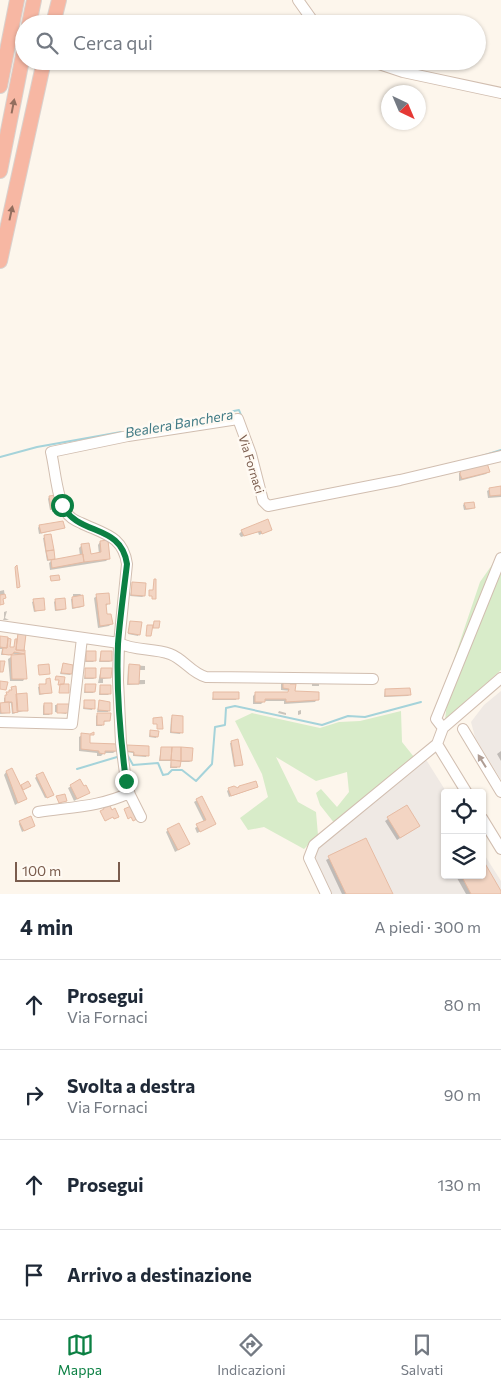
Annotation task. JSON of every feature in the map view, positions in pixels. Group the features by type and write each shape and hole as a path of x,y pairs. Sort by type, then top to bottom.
{"highway":[{"path":"0,86 17,0"},
{"path":"31,15 34,0"},
{"path":"53,15 55,0"},
{"path":"55,15 59,0"},
{"path":"0,171 20,70"},
{"path":"0,261 42,70"}],"street":[{"path":"298,0 309,15"},
{"path":"397,70 501,93"},
{"name":"Via Fornaci","path":"118,643 127,564 125,554 122,546 115,539 76,521 67,514 62,505 51,452 128,436 238,419 251,454 263,501 268,506 400,480 501,456"},
{"path":"463,729 443,728 436,719 501,558"},
{"path":"0,626 118,643 125,646 171,654 180,659 198,675 206,677 373,679"},
{"path":"0,722 72,724 82,638"},
{"path":"118,643 121,744 129,793 141,817"},
{"path":"326,894 309,858 314,845 437,744 443,728 501,678"},
{"path":"468,706 463,729 501,792"},
{"path":"437,744 465,789"},
{"path":"38,812 93,805 120,798 129,793"},
{"path":"486,825 501,849"}],"shaded area":[{"path":"501,691 501,780 475,737 471,722 484,705"},
{"path":"425,758 444,789 441,789 441,879 486,879 486,857 501,881 501,894 331,894 313,858 316,850"}],"green space":[{"path":"501,552 501,670 445,720 451,668 480,582"},
{"path":"401,711 402,742 414,757 335,824 320,805 316,793 321,789 337,807 349,792 347,772 316,781 276,757 298,802 316,812 318,835 304,849 264,827 248,830 240,818 268,797 262,774 235,721 252,713 320,728 339,722 360,721"}],"building":[{"path":"487,463 490,472 462,479 461,469"},
{"path":"501,486 501,495 490,496 489,488"},
{"path":"57,495 60,510 54,511 51,509 49,496"},
{"path":"474,502 475,508 466,509 464,503"},
{"path":"268,519 272,530 262,534 261,531 244,536 241,530"},
{"path":"63,521 65,528 41,533 39,525"},
{"path":"51,534 54,550 46,551 44,535"},
{"path":"108,540 110,559 84,562 81,544 89,543 91,554 101,552 100,541"},
{"path":"54,550 55,559 48,560 46,551"},
{"path":"83,554 84,562 52,568 51,560"},
{"path":"17,565 20,587 17,588 15,567"},
{"path":"59,575 60,580 51,581 50,576"},
{"path":"154,579 156,579 156,599 152,599 152,596 149,596 149,590 153,590"},
{"path":"132,582 146,583 145,596 131,595"},
{"path":"109,593 110,604 106,604 107,614 111,614 113,624 100,626 96,594"},
{"path":"5,594 4,604 0,605 0,595"},
{"path":"83,595 84,606 73,608 72,597"},
{"path":"44,598 45,610 35,611 33,599"},
{"path":"65,598 66,609 56,610 55,599"},
{"path":"130,621 142,622 140,635 128,633"},
{"path":"154,621 160,621 159,628 153,628"},
{"path":"147,625 153,625 151,636 146,636"},
{"path":"18,633 26,634 24,651 16,650"},
{"path":"0,636 8,637 7,648 0,647"},
{"path":"8,638 11,639 10,647 14,647 15,639 17,639 16,650 25,650 25,654 14,652 9,655 2,654 3,648 7,648"},
{"path":"86,651 96,651 96,661 86,661"},
{"path":"101,651 112,651 112,661 100,661"},
{"path":"25,654 27,679 12,679 11,655"},
{"path":"0,661 5,661 3,672 0,672"},
{"path":"63,663 73,665 72,674 61,673"},
{"path":"49,664 50,674 39,675 38,665"},
{"path":"129,664 140,665 139,684 128,684"},
{"path":"85,668 96,668 96,678 85,678"},
{"path":"101,668 112,668 111,678 100,678"},
{"path":"56,676 65,677 64,684 58,685 59,680 55,680"},
{"path":"50,678 52,693 40,694 39,684 46,684 46,679"},
{"path":"0,681 8,682 6,690 0,689"},
{"path":"283,681 296,684 295,691 319,692 319,700 286,702 286,699 265,699 265,702 255,702 255,692 288,692 289,689 283,688"},
{"path":"60,684 69,684 69,693 59,693"},
{"path":"85,684 96,684 95,692 85,692"},
{"path":"100,685 111,685 111,694 100,694"},
{"path":"16,686 18,712 13,713 12,702 5,702 5,695 7,695 6,692 12,690 11,687"},
{"path":"410,688 411,695 385,696 385,689"},
{"path":"213,692 239,692 239,699 213,699"},
{"path":"27,693 28,711 17,711 16,694"},
{"path":"84,700 95,700 95,709 84,708"},
{"path":"99,700 110,702 110,711 98,710"},
{"path":"9,702 10,713 1,713 0,703"},
{"path":"44,703 52,703 52,714 44,714"},
{"path":"57,704 69,704 69,713 57,713"},
{"path":"97,713 111,713 110,721 104,721 104,725 97,725"},
{"path":"172,715 183,716 183,733 171,732"},
{"path":"162,717 163,729 157,729 157,724 153,724 153,718"},
{"path":"150,730 159,731 158,737 150,736"},
{"path":"94,732 94,735 90,735 90,743 118,744 117,751 105,751 105,754 99,753 99,751 81,749 81,733 90,734"},
{"path":"238,739 243,765 235,766 231,741"},
{"path":"127,745 149,746 149,756 134,755 134,752 127,751"},
{"path":"161,747 172,747 171,760 160,760"},
{"path":"172,747 181,747 181,761 171,760"},
{"path":"181,747 193,748 192,761 181,761"},
{"path":"171,760 181,761 180,767 171,767"},
{"path":"12,768 27,799 18,803 6,771"},
{"path":"43,772 54,795 47,798 36,775"},
{"path":"80,779 90,793 77,799 70,785"},
{"path":"28,781 31,786 23,790 21,785"},
{"path":"256,781 258,787 231,796 228,788 234,786 238,788 239,786"},
{"path":"65,794 67,801 59,803 56,796"},
{"path":"202,796 216,824 200,832 196,824 206,820 196,799"},
{"path":"108,802 112,810 115,808 119,817 114,819 113,817 105,821 100,811 104,809 102,805"},
{"path":"407,805 420,826 400,838 387,817"},
{"path":"131,806 137,819 133,821 131,817 128,819 124,809"},
{"path":"31,816 35,826 24,831 19,821"},
{"path":"179,823 190,844 178,850 167,829"},
{"path":"366,838 393,894 346,894 328,856"},
{"path":"486,865 501,894 471,894 463,879 486,879"}],"waterway":[{"name":"Bealera Banchera","path":"136,430 239,410 241,415"},
{"name":"Bealera Banchera","path":"0,457 37,447 121,432"},
{"name":"Bealera Banchera","path":"482,456 501,450"},
{"path":"128,756 133,765 158,763 163,775 168,774 172,770 182,770 196,781 212,764 215,727 225,725 226,708 235,706 322,725 348,716 365,717 421,702"},
{"path":"77,769 117,757"}],"route":[{"path":"62,505 67,514 76,521 115,539 122,546 125,554 127,564 118,643 118,680 121,744 126,781"}]}
